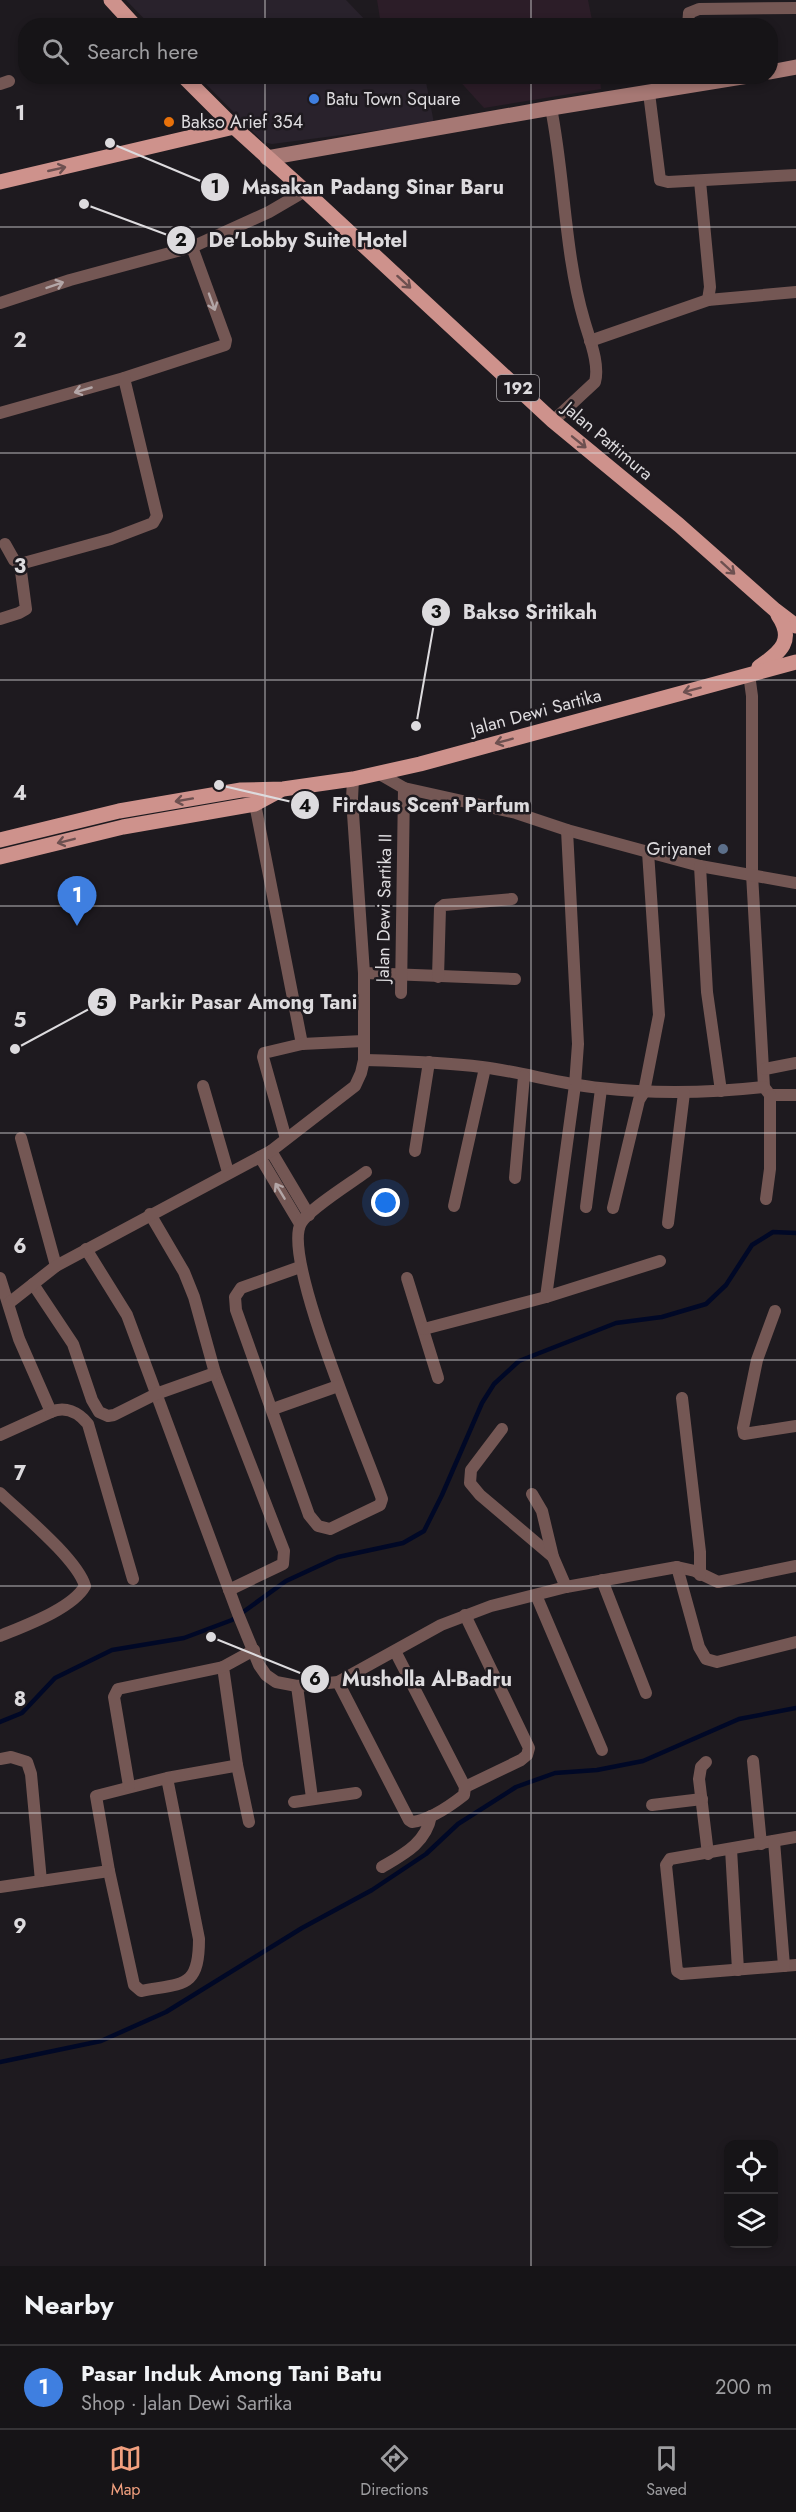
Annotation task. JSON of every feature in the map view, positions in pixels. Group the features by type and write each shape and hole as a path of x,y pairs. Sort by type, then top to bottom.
{"main road":[{"path":"111,0 128,18"},
{"name":"192","path":"191,84 267,158"},
{"path":"0,182 234,127"},
{"name":"Jalan Pattimura","path":"267,158 553,421 796,626"},
{"path":"748,674 779,651 784,642 787,633 786,626 775,610"},
{"name":"Jalan Dewi Sartika","path":"0,840 119,811 241,790 283,789 353,779 431,761 796,662"},
{"name":"Jalan Dewi Sartika","path":"0,857 123,827 255,804 283,789"},
{"path":"119,811 123,827"}],"street":[{"path":"689,18 689,13 699,9 796,8"},
{"path":"778,71 796,68"},
{"path":"267,158 649,93 684,84"},
{"path":"649,93 660,180 700,181 796,174"},
{"path":"551,108 576,293 597,375 595,382 553,421"},
{"path":"700,181 710,287 708,300"},
{"path":"0,303 70,280 192,247 270,212 305,191"},
{"path":"0,413 124,378 226,343 192,247"},
{"path":"590,341 708,300 796,292"},
{"path":"20,564 111,539 153,524 156,520 157,516 124,378"},
{"path":"0,619 26,609 20,564 14,560 5,544"},
{"path":"748,674 752,696 752,874 770,1169 766,1199"},
{"path":"378,773 404,788 516,813 567,830 700,866 796,883"},
{"path":"9,1303 56,1266 265,1154 355,1086 362,1073 364,973 352,798 353,779"},
{"name":"Jalan Dewi Sartika II","path":"401,993 404,788"},
{"path":"255,804 302,1044"},
{"path":"546,1297 575,1085 577,1016 567,830"},
{"path":"613,1208 639,1100 644,1092 659,1015 648,852"},
{"path":"700,866 707,992 720,1091"},
{"path":"438,976 440,908 444,905 512,899"},
{"path":"364,973 514,979"},
{"path":"286,1139 263,1055 302,1044 363,1041"},
{"path":"363,1060 429,1062 485,1068 602,1089 684,1093 767,1091 796,1095"},
{"path":"415,1151 429,1062"},
{"path":"765,1069 796,1064"},
{"path":"454,1206 485,1068"},
{"path":"515,1179 524,1076"},
{"path":"203,1086 228,1172"},
{"path":"586,1207 602,1089"},
{"path":"668,1223 684,1093"},
{"path":"21,1138 56,1266"},
{"path":"265,1154 305,1220"},
{"path":"300,1267 242,1288 235,1297 236,1310 309,1515 318,1526 330,1529 380,1505 382,1499 338,1386 300,1267 297,1240 305,1220 366,1172"},
{"path":"150,1214 188,1281 215,1373 284,1551 283,1564 229,1590"},
{"path":"86,1249 127,1315 239,1616 266,1675 276,1682 297,1686 338,1682 423,1634 465,1615 566,1587 677,1568 695,1571 718,1582 796,1566"},
{"path":"424,1329 546,1297 660,1261"},
{"path":"0,1278 19,1339 51,1412"},
{"path":"407,1278 438,1378"},
{"path":"33,1284 73,1344 95,1408 103,1414 114,1415 156,1394 215,1373"},
{"path":"775,1311 757,1360 743,1428 744,1434 796,1426"},
{"path":"273,1409 338,1386"},
{"path":"682,1398 700,1552 700,1575"},
{"path":"0,1435 59,1409 71,1410 84,1419 88,1425 133,1579"},
{"path":"502,1429 471,1470 470,1483 480,1495 553,1557"},
{"path":"0,1493 61,1553 79,1574 85,1586 80,1595 63,1606 0,1636"},
{"path":"532,1494 542,1511 553,1557 566,1587"},
{"path":"677,1568 699,1647 706,1659 717,1662 796,1642"},
{"path":"602,1580 646,1693"},
{"path":"536,1595 602,1750"},
{"path":"465,1615 529,1748 527,1755 521,1760 465,1787"},
{"path":"129,1786 115,1692 118,1689 224,1667 254,1650"},
{"path":"338,1682 409,1820 418,1822 431,1816 464,1795 465,1787 395,1651"},
{"path":"224,1667 237,1765 249,1822"},
{"path":"297,1686 312,1798"},
{"path":"0,1759 21,1758 27,1762 31,1774 41,1881"},
{"path":"753,1761 768,1842 790,1966 682,1974 677,1971 666,1865 670,1859 708,1854 731,1849 768,1842 796,1837"},
{"path":"706,1762 699,1771 708,1854"},
{"path":"167,1778 199,1939 197,1965 192,1977 182,1983 141,1991 135,1988 109,1871 96,1796 129,1786 167,1778 237,1765"},
{"path":"294,1802 356,1793"},
{"path":"652,1805 702,1799"},
{"path":"382,1867 412,1848 423,1837 429,1827 431,1816"},
{"path":"731,1849 738,1970"},
{"path":"0,1887 109,1871"}],"shaded area":[{"path":"126,0 346,0 363,18 143,18"},
{"path":"377,0 588,0 592,18 380,18"},
{"name":"Batu Town Square","path":"206,84 426,84 434,123 272,144 263,142"},
{"path":"462,84 601,84 601,89 484,108"}],"waterway":[{"path":"0,1722 22,1713 55,1678 112,1650 184,1638 232,1620 286,1581 338,1557 403,1543 424,1531 482,1403 494,1384 519,1361 616,1323 662,1317 706,1304 726,1285 752,1245 773,1232 796,1233"},
{"path":"0,2062 101,2041 166,2012 302,1928 372,1890 426,1854 458,1824 516,1787 555,1773 597,1770 643,1761 739,1719 796,1708"}],"place":[{"name":"Batu Town Square","path":"314,99"},
{"name":"Bakso Arief 354","path":"169,122"},
{"name":"Masakan Padang Sinar Baru","path":"110,143"},
{"name":"De'Lobby Suite Hotel","path":"84,204"},
{"name":"Bakso Sritikah","path":"416,726"},
{"name":"Firdaus Scent Parfum","path":"219,785"},
{"name":"Griyanet","path":"723,849"},
{"name":"Pasar Induk Among Tani Batu","path":"77,926"},
{"name":"Parkir Pasar Among Tani","path":"15,1049"},
{"name":"Musholla Al-Badru","path":"211,1637"}]}
